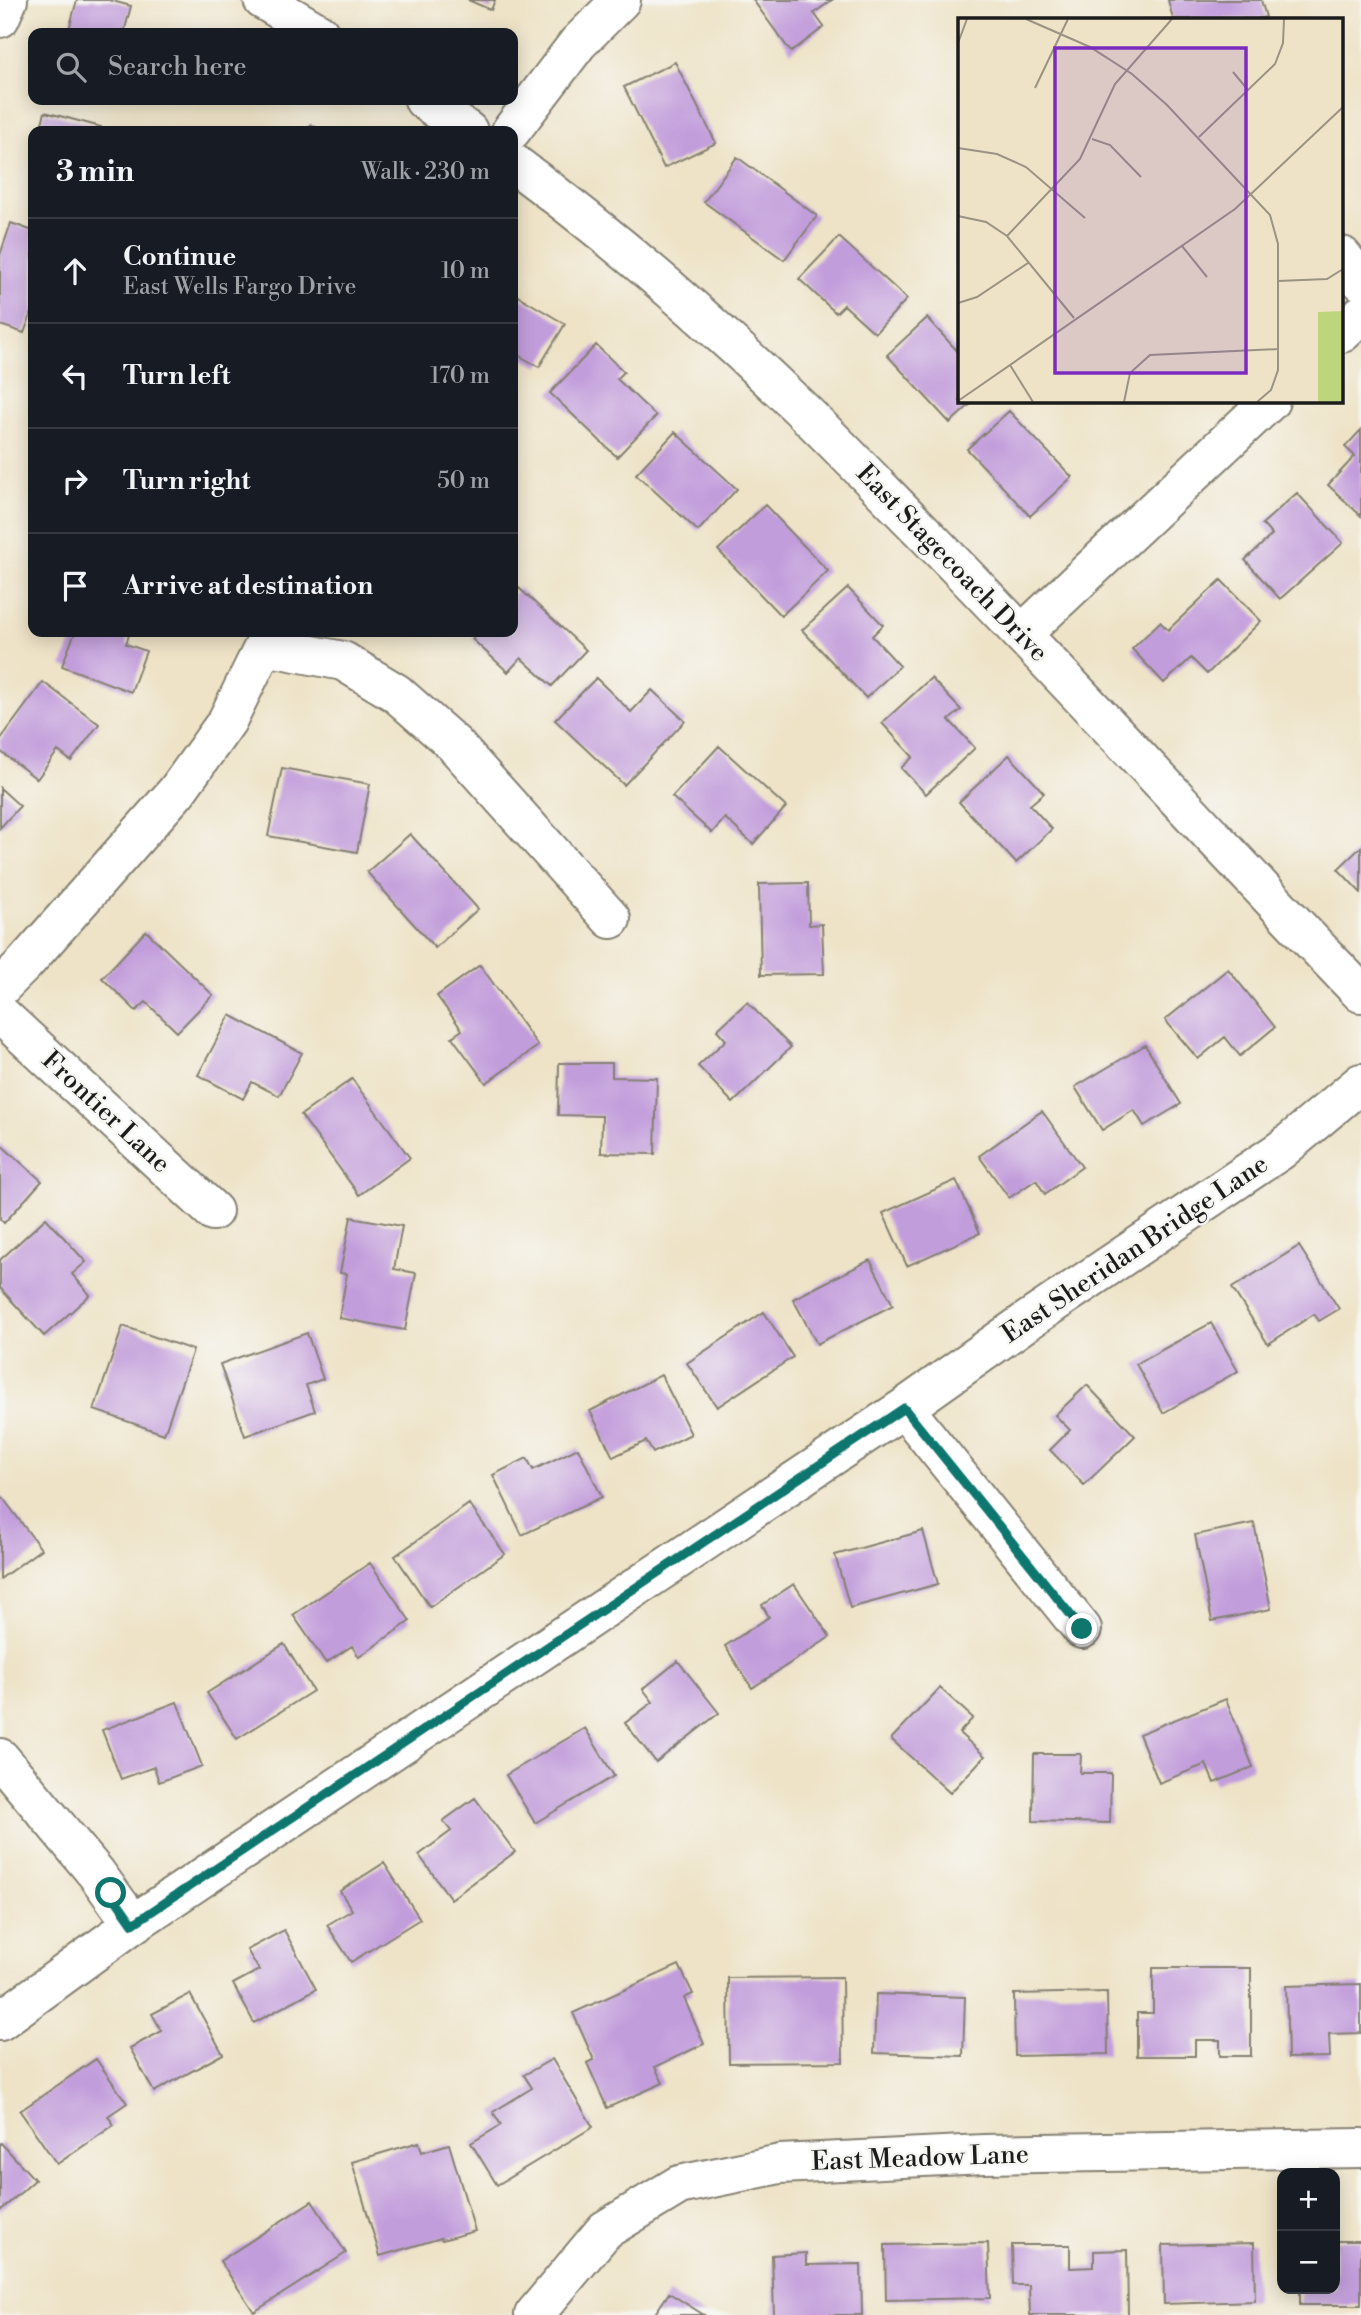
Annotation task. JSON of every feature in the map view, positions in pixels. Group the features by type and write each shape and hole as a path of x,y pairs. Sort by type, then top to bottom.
{"street":[{"path":"0,18 8,0"},
{"path":"263,0 310,28"},
{"path":"515,126 578,43 621,0"},
{"path":"431,105 461,126"},
{"name":"East Stagecoach Drive","path":"518,167 707,320 802,409 1022,634 1201,827 1361,993"},
{"path":"1344,259 1361,281"},
{"path":"1344,331 1361,315"},
{"path":"1022,634 1269,402"},
{"path":"0,988 177,791 227,721 268,639 343,661 396,693 454,744 611,919"},
{"name":"Frontier Lane","path":"0,1014 213,1210"},
{"name":"East Sheridan Bridge Lane","path":"0,2021 133,1924 904,1408 1027,1321 1281,1150 1361,1083"},
{"path":"904,1408 1082,1629"},
{"path":"0,1758 96,1872 133,1924"},
{"name":"East Meadow Lane","path":"534,2315 605,2230 679,2185 780,2164 984,2154 1361,2148"}],"building":[{"path":"77,0 109,0 131,6 125,28 69,28"},
{"path":"468,0 495,0 491,10"},
{"path":"753,0 832,0 814,13 824,27 791,52"},
{"path":"1168,0 1261,0 1266,17 1262,18 1173,18"},
{"path":"675,62 716,143 664,168 624,87"},
{"path":"45,112 97,126 41,126"},
{"path":"737,157 817,216 784,260 704,202"},
{"path":"11,223 28,229 28,322 24,333 0,325 0,255"},
{"path":"839,237 907,299 875,333 844,305 836,313 799,279"},
{"path":"518,296 565,324 539,367 518,355"},
{"path":"927,318 958,352 958,402 973,402 950,423 887,355"},
{"path":"596,345 624,372 617,379 656,416 617,457 550,393"},
{"path":"1009,411 1072,477 1030,516 967,449"},
{"path":"1361,430 1361,516 1328,485 1355,456 1345,447"},
{"path":"675,432 737,489 698,531 636,474"},
{"path":"1297,493 1343,543 1280,599 1245,560 1272,535 1262,524"},
{"path":"765,505 828,571 781,616 718,550"},
{"path":"1221,580 1261,621 1207,674 1191,658 1164,683 1132,649 1160,622 1168,630"},
{"path":"848,588 883,625 872,636 900,666 866,698 802,630"},
{"path":"518,589 586,650 552,686 521,658 508,672 472,639 518,637"},
{"path":"73,637 128,637 126,644 146,651 131,692 62,666"},
{"path":"596,678 631,712 652,690 685,721 624,785 555,720"},
{"path":"931,678 961,710 949,720 975,748 926,794 901,768 913,757 882,723"},
{"path":"43,682 99,724 71,761 58,751 37,779 0,751 0,740"},
{"path":"719,746 786,807 753,844 725,818 712,833 672,797"},
{"path":"1009,755 1044,793 1030,805 1052,829 1016,863 959,802"},
{"path":"282,768 370,784 357,852 268,836"},
{"path":"0,788 20,806 0,828"},
{"path":"410,834 478,909 435,948 367,872"},
{"path":"1361,847 1361,893 1338,869"},
{"path":"808,883 809,925 822,924 824,974 761,975 759,884"},
{"path":"146,931 213,995 177,1032 146,1002 136,1011 102,978"},
{"path":"480,965 538,1046 486,1083 452,1037 462,1030 437,996"},
{"path":"1228,969 1275,1027 1240,1056 1225,1037 1198,1059 1165,1020"},
{"path":"747,1002 791,1047 733,1103 698,1066 726,1040 717,1030"},
{"path":"230,1015 302,1053 279,1096 252,1082 243,1099 198,1075"},
{"path":"1145,1045 1181,1104 1144,1126 1134,1110 1102,1130 1075,1087"},
{"path":"559,1063 612,1063 612,1077 657,1078 655,1154 601,1153 602,1116 558,1115"},
{"path":"352,1079 410,1158 359,1195 301,1115"},
{"path":"1042,1111 1082,1167 1045,1194 1036,1180 1009,1198 979,1156"},
{"path":"0,1144 42,1181 4,1223 0,1219"},
{"path":"956,1180 980,1233 907,1266 883,1213"},
{"path":"351,1217 402,1226 394,1269 416,1273 405,1330 339,1318 347,1274 340,1273"},
{"path":"46,1218 86,1262 72,1274 90,1295 44,1336 0,1288 0,1260"},
{"path":"1299,1246 1339,1309 1319,1321 1314,1314 1268,1344 1232,1288"},
{"path":"870,1260 893,1305 817,1344 793,1299"},
{"path":"764,1312 793,1357 717,1407 687,1363"},
{"path":"1211,1323 1238,1371 1163,1413 1136,1364"},
{"path":"123,1326 193,1350 164,1434 94,1410"},
{"path":"307,1333 323,1379 306,1385 315,1411 245,1436 220,1364"},
{"path":"661,1375 691,1434 653,1453 646,1441 613,1457 590,1411"},
{"path":"1087,1385 1135,1436 1084,1485 1050,1450 1070,1430 1055,1415"},
{"path":"578,1448 602,1497 522,1535 493,1475 527,1458 533,1470"},
{"path":"0,1494 41,1549 0,1579"},
{"path":"469,1504 505,1554 430,1607 395,1556"},
{"path":"1254,1523 1271,1609 1212,1621 1195,1535"},
{"path":"923,1531 938,1584 850,1608 835,1555"},
{"path":"370,1563 410,1621 359,1657 352,1646 326,1663 293,1615"},
{"path":"794,1584 830,1637 752,1688 725,1646 769,1617 762,1605"},
{"path":"284,1644 313,1691 237,1739 207,1693"},
{"path":"678,1661 719,1713 656,1762 625,1723 653,1702 643,1689"},
{"path":"940,1688 973,1718 959,1733 985,1756 950,1793 891,1739"},
{"path":"1226,1699 1253,1767 1214,1783 1206,1764 1159,1783 1139,1734"},
{"path":"177,1702 202,1766 159,1782 154,1767 121,1779 102,1730"},
{"path":"585,1728 614,1776 535,1823 506,1775"},
{"path":"1034,1754 1081,1754 1080,1773 1111,1773 1110,1823 1033,1821"},
{"path":"475,1798 515,1852 451,1899 419,1855 451,1831 443,1821"},
{"path":"384,1863 420,1919 351,1962 327,1925 352,1910 340,1891"},
{"path":"284,1930 316,1989 254,2023 233,1984 259,1970 247,1950"},
{"path":"679,1965 693,1994 684,1998 704,2044 655,2067 663,2083 607,2108 587,2063 594,2060 573,2013"},
{"path":"1153,1968 1251,1968 1251,2056 1220,2056 1220,2040 1195,2040 1195,2056 1137,2056 1137,2013 1153,2013"},
{"path":"842,1977 843,2062 729,2063 728,1978"},
{"path":"1361,1984 1361,2033 1329,2034 1330,2057 1288,2058 1286,1986"},
{"path":"1107,1992 1108,2054 1015,2056 1014,1994"},
{"path":"190,1994 223,2054 154,2092 130,2048 162,2031 152,2014"},
{"path":"876,1994 965,1997 963,2056 874,2053"},
{"path":"96,2059 127,2103 108,2116 114,2125 57,2164 20,2111"},
{"path":"552,2059 593,2127 497,2185 471,2143 501,2125 493,2112 532,2088 524,2075"},
{"path":"419,2142 422,2152 449,2144 475,2231 380,2256 352,2162"},
{"path":"0,2144 35,2180 0,2211"},
{"path":"312,2201 346,2253 254,2312 220,2261"},
{"path":"1340,2241 1361,2241 1361,2305 1300,2305 1300,2294 1340,2294"},
{"path":"988,2243 990,2298 886,2300 885,2245"},
{"path":"1254,2243 1255,2301 1164,2304 1163,2245"},
{"path":"1012,2245 1070,2245 1070,2268 1094,2267 1094,2251 1127,2250 1128,2315 1030,2315 1029,2285 1013,2285"},
{"path":"806,2253 806,2265 861,2264 862,2315 774,2315 772,2255"},
{"path":"669,2293 704,2315 654,2315"}],"route":[{"path":"111,1893 133,1924 904,1408 1082,1629"}]}
